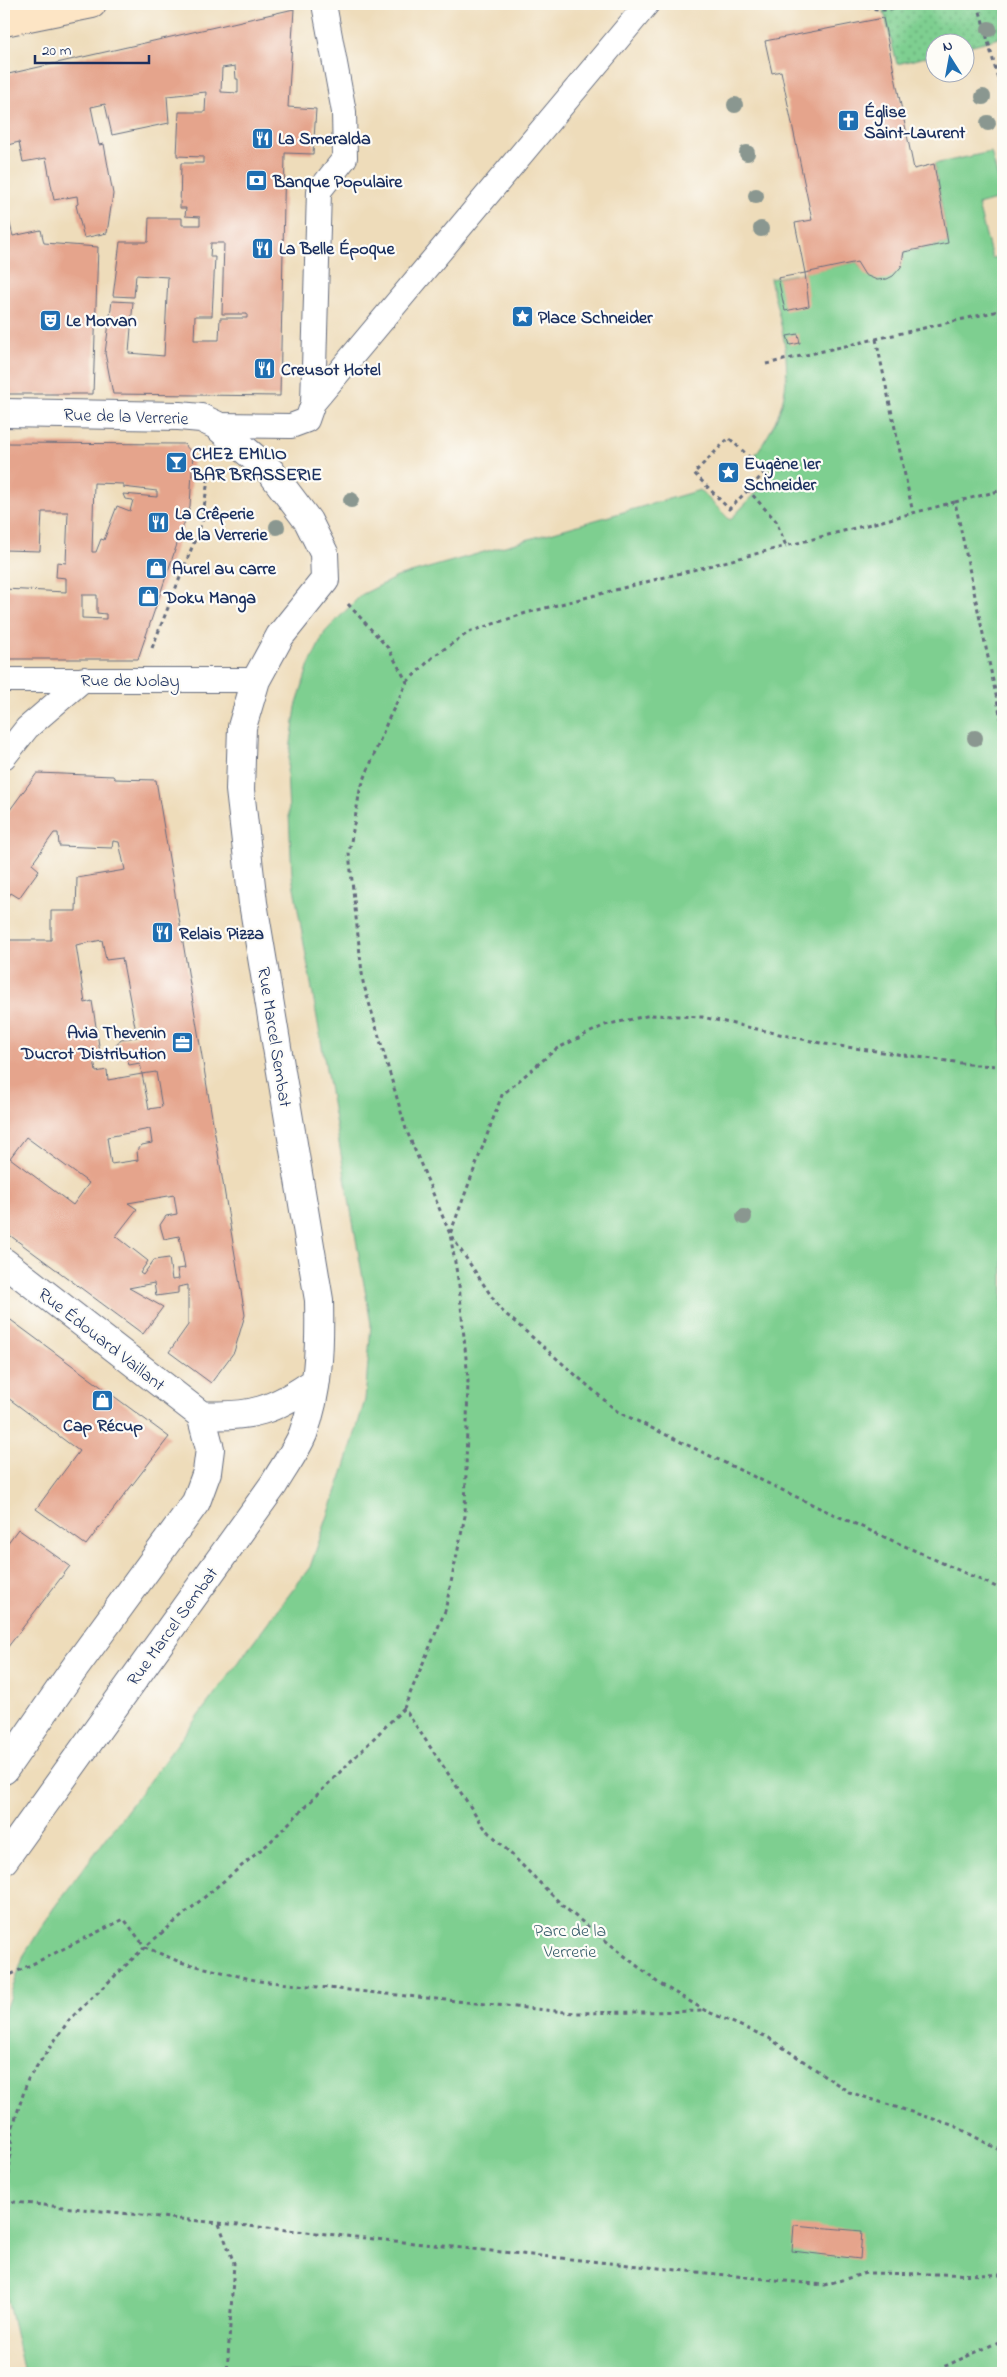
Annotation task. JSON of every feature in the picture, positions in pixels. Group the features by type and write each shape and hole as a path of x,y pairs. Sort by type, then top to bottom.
{"main road":[{"path":"4,22 92,4"}],"street":[{"path":"216,425 292,426 307,420 313,403 319,191 345,158 344,112 324,4"},
{"path":"313,403 647,4"},
{"name":"Rue de la Verrerie","path":"4,413 179,416 201,418 216,425 271,472 308,521 324,553 325,564"},
{"name":"Rue Marcel Sembat","path":"4,1860 274,1484 302,1435 316,1381 320,1343 319,1300 253,903 240,790 242,727 256,680 280,636 325,580 325,564"},
{"path":"4,757 27,728 84,679"},
{"name":"Rue de Nolay","path":"4,680 256,680"},
{"name":"Rue Édouard Vaillant","path":"4,1262 201,1415"},
{"path":"4,1770 74,1669 196,1502 207,1472 210,1450 201,1415 244,1415 272,1408 316,1381"}],"path":[{"path":"842,4 884,10 914,4"},
{"path":"978,4 1003,98"},
{"path":"766,364 1003,310"},
{"path":"876,339 914,513"},
{"path":"134,680 152,648 202,522 216,425"},
{"path":"729,438 765,472 748,490 729,509 694,473 729,438"},
{"path":"748,490 776,520 786,546"},
{"path":"1003,490 535,611 469,632 434,656 407,682 388,720 360,790 349,853 363,982 406,1129 450,1234 500,1309 618,1412 824,1510 1003,1590"},
{"path":"955,502 1003,728"},
{"path":"347,604 388,648 407,682"},
{"path":"9,2175 12,2129 28,2079 69,2020 146,1947 269,1844 404,1708 444,1611 465,1516 468,1379 459,1285 450,1234 502,1095 556,1049 605,1025 651,1014 702,1017 825,1044 976,1065 1003,1066"},
{"path":"404,1708 484,1827 564,1907 656,1982 706,2011 769,2038 850,2092 955,2126 1003,2152"},
{"path":"4,1978 124,1918 146,1947 180,1962 258,1981 574,2013 706,2011"},
{"path":"4,2201 824,2285 866,2273 1003,2275"},
{"path":"219,2224 234,2263 227,2373"},
{"path":"930,2373 1003,2340"}],"green space":[{"path":"882,4 1003,4 1003,37 974,45 974,32 924,32 924,57 897,64"},
{"name":"Parc de la Verrerie","path":"991,152 1003,198 978,205 992,258 1003,256 1003,2373 24,2373 4,2285 4,2013 24,1955 53,1909 310,1567 345,1467 365,1400 371,1324 292,876 287,772 296,707 308,667 325,632 361,595 397,577 700,490 730,520 774,474 755,455 770,432 780,411 785,390 785,348 770,279 857,262 863,271 877,279 885,279 892,276 902,262 904,252 948,243 934,164"}],"building":[{"path":"294,9 288,107 316,109 313,154 285,153 280,396 113,394 105,353 112,301 133,302 129,353 164,356 168,277 136,275 134,297 113,296 120,242 148,242 149,218 182,218 182,225 200,225 200,217 185,216 186,208 180,208 181,163 203,163 203,157 177,156 179,112 205,112 206,92 167,96 169,123 112,135 105,104 91,107 99,145 104,144 113,194 107,233 84,238 76,205 78,204 77,196 54,200 46,158 23,162 19,142 4,146 4,75","holes":["235,66 236,79 238,79 238,93 221,92 222,68","211,243 224,243 222,314 247,314 247,318 220,318 219,340 194,340 195,316 212,316 215,257 210,257"]},
{"name":"Église Saint-Laurent","path":"883,18 914,169 934,164 948,243 904,252 901,267 893,276 887,279 877,280 865,275 857,262 805,273 795,223 812,220 781,71 772,73 765,41"},
{"name":"Le Morvan","path":"4,200 13,236 41,230 44,243 98,247 93,394 4,394"},
{"path":"805,273 809,306 785,311 778,278"},
{"path":"798,334 800,343 790,345 787,336"},
{"path":"4,443 184,444 193,454 190,506 138,659 4,659 4,589 66,592 66,578 56,577 57,562 66,563 68,512 42,512 40,551 4,550","holes":["94,483 123,484 123,487 157,491 157,497 123,494 125,499 133,500 130,511 117,506 104,540 101,539 96,552 92,552","82,595 97,595 97,613 106,614 106,619 82,618"]},
{"path":"37,773 156,780 245,1315 234,1352 211,1383 169,1352 188,1325 188,1285 178,1287 178,1293 156,1296 154,1283 129,1288 163,1307 143,1334 4,1231 4,940 51,940 51,911 76,911 77,878 125,870 119,842 113,841 112,848 59,846 58,833 54,833 32,864 39,870 19,898 11,893 4,903 4,818","holes":["102,940 106,960 122,958 137,1037 121,1039 116,1045 118,1054 127,1059 129,1065 140,1063 142,1074 108,1080 107,1070 96,1072 93,1053 100,1052 92,1001 85,1003 76,945","156,1072 162,1107 149,1109 142,1074","150,1129 152,1143 142,1145 137,1151 138,1160 111,1164 107,1137","26,1137 89,1183 73,1205 10,1158","174,1195 177,1214 166,1216 160,1225 164,1239 179,1236 185,1268 177,1269 179,1279 172,1280 169,1258 154,1260 143,1275 140,1273 148,1261 116,1236 137,1209 128,1203"]},
{"path":"4,1315 169,1437 86,1545 36,1509 79,1451 4,1395"},
{"path":"18,1529 70,1566 4,1652 4,1548"},
{"path":"794,2225 862,2231 860,2259 792,2251"}],"place":[{"name":"Église Saint-Laurent","path":"848,121"},
{"name":"La Smeralda","path":"262,138"},
{"name":"Banque Populaire","path":"257,181"},
{"name":"La Belle Époque","path":"263,248"},
{"name":"Place Schneider","path":"522,317"},
{"name":"Le Morvan","path":"50,320"},
{"name":"Creusot Hotel","path":"265,369"},
{"name":"CHEZ EMILIO BAR BRASSERIE","path":"176,463"},
{"name":"Eugène Ier Schneider","path":"728,473"},
{"name":"La Crêperie de la Verrerie","path":"159,523"},
{"name":"Aurel au carre","path":"156,568"},
{"name":"Doku Manga","path":"148,597"},
{"name":"Relais Pizza","path":"163,933"},
{"name":"Avia Thevenin Ducrot Distribution","path":"182,1042"},
{"name":"Cap Récup","path":"103,1400"}]}
